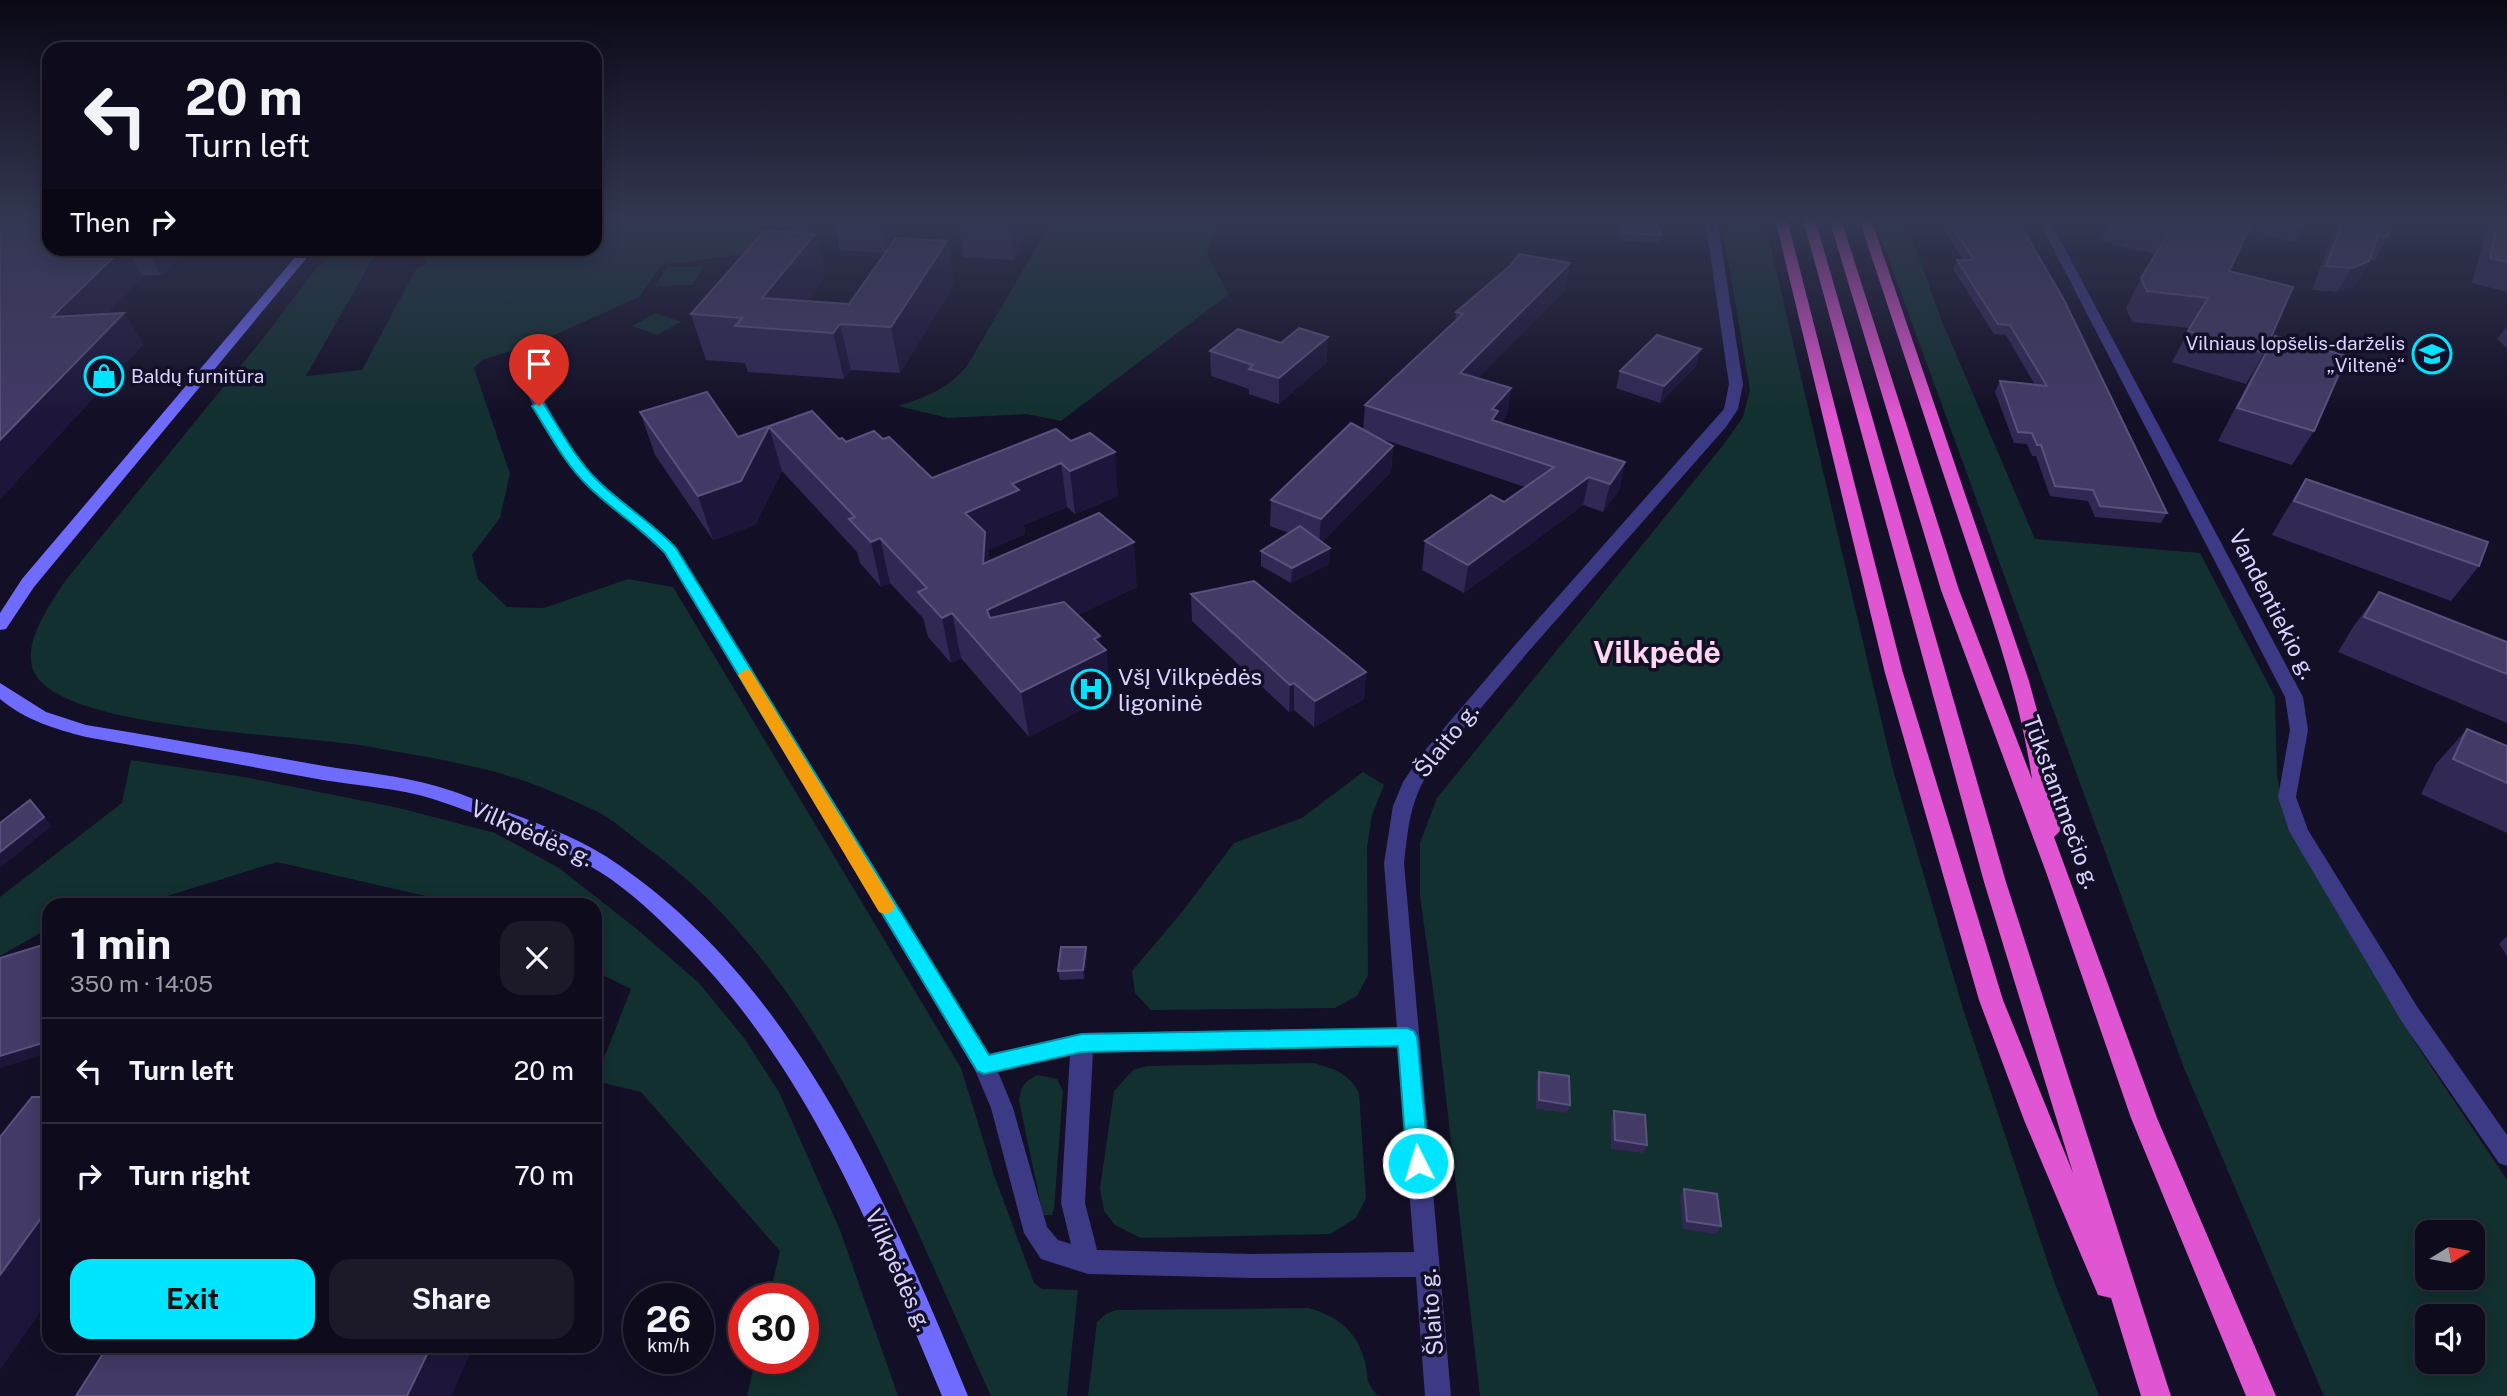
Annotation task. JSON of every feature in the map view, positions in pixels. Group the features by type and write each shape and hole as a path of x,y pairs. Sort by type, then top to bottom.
{"highway":[{"path":"1797,284 1894,674 1991,1000 2038,1120 2152,1388"},
{"path":"1827,284 1995,882 2152,1388"},
{"name":"Tūkstantmečio g.","path":"1855,284 1950,590 2057,872 2144,1118 2261,1396"},
{"path":"1887,284 2019,681 2038,751 2057,872"}],"main road":[{"path":"0,625 28,583 280,284"},
{"name":"Vilkpėdės g.","path":"0,689 20,708 38,717 86,732 433,792 556,838 609,868 655,902 704,950 749,1002 790,1059 849,1161 903,1275 955,1396"}],"street":[{"name":"Šlaito g.","path":"1438,1396 1394,863 1402,806 1412,782 1427,760 1731,409 1736,384 1720,284"},
{"name":"Vandentiekio g.","path":"2077,284 2294,697 2300,730 2287,797 2299,831 2410,1015 2507,1155"},
{"path":"516,358 539,406 592,483 652,531 671,551 984,1065 1002,1108 1036,1233 1050,1250 1088,1262 1252,1266 1427,1264"},
{"path":"984,1065 1082,1043 1407,1037"},
{"path":"1082,1043 1073,1203 1088,1262"}],"green space":[{"path":"304,284 358,284 306,376 362,370 408,284 648,284 639,297 537,343 482,360 474,368 510,474 500,518 472,555 478,579 507,607 544,608 628,579 673,587 961,1068 994,1175 1034,1283 1042,1289 1078,1290 1067,1396 991,1396 890,1172 852,1098 809,1026 762,959 708,899 615,822 552,792 493,771 338,742 141,719 96,709 59,695 37,677 32,666 33,641 44,615 65,581"},
{"path":"656,284 693,284 693,285 655,286"},
{"path":"1015,284 1223,284 1229,294 1061,421 1027,414 948,418 898,406 936,391 952,381 967,366"},
{"path":"1732,284 1779,284 1893,770 1963,1009 2054,1281 2099,1396 1480,1396 1437,1019 1420,896 1420,843 1437,798 1724,444 1743,417 1750,390"},
{"path":"1898,284 1928,284 2035,539 2200,553 2275,697 2277,774 2284,815 2418,1047 2507,1180 2507,1396 2324,1396 2184,1068"},
{"path":"656,313 681,322 657,335 632,326"},
{"path":"131,760 244,777 399,808 495,833 559,868 597,898 434,898 277,862 161,898 42,898 42,932 0,956 0,897 122,803"},
{"path":"1363,772 1384,785 1372,815 1367,847 1368,975 1357,996 1335,1008 1151,1010 1135,993 1132,971 1182,912 1234,843 1302,818"},
{"path":"602,902 699,983 744,1038 779,1092 840,1230 898,1396 747,1396 752,1374 819,1374 819,1283 773,1283 780,1251 641,1092 602,1083 602,1063 631,989 602,974"},
{"path":"1314,1063 1346,1076 1359,1093 1366,1198 1356,1218 1330,1234 1141,1238 1115,1225 1104,1211 1100,1188 1114,1091 1133,1070 1147,1066"},
{"path":"1038,1075 1057,1079 1063,1091 1052,1215 1043,1215 1019,1101 1024,1085"},
{"path":"1308,1308 1337,1320 1351,1333 1365,1362 1369,1383 1378,1396 1088,1396 1097,1322 1116,1310"}],"building":[{"path":"0,284 86,284 52,317 124,313 0,440"},
{"path":"717,284 773,284 762,298 849,304 863,284 919,284 891,327 840,324 833,333 735,326 742,318 691,314"},
{"path":"1489,284 1549,284 1460,373 1511,388 1492,409 1498,411 1492,420 1625,462 1610,484 1589,477 1468,565 1425,541 1491,495 1504,502 1554,467 1365,405 1463,314 1456,312"},
{"path":"1972,284 2055,284 2167,513 2100,506 2093,490 2055,486 2041,445 2037,445 2032,433 2018,432 2000,381 2047,386 2010,325 1998,324"},
{"path":"2144,284 2282,284 2293,287 2264,353 2188,331 2208,298 2147,291"},
{"path":"1299,328 1328,337 1279,378 1249,369 1253,365 1210,351 1238,329 1281,343"},
{"path":"1657,335 1701,349 1664,386 1620,371"},
{"path":"2275,336 2347,356 2314,431 2237,408"},
{"path":"707,392 738,437 812,411 839,439 842,438 846,442 874,431 883,439 889,437 932,478 1056,429 1071,441 1090,433 1115,452 1070,471 1061,463 1012,484 1019,490 965,513 985,532 983,564 1099,513 1134,542 987,610 990,618 1064,602 1100,636 1094,639 1106,650 1021,692 952,613 942,618 918,592 927,588 880,538 871,542 849,519 855,517 769,427 741,481 698,496 640,412"},
{"path":"1351,423 1393,446 1321,519 1271,500"},
{"path":"2306,479 2488,542 2479,566 2294,501"},
{"path":"1300,526 1330,548 1292,568 1261,551"},
{"path":"1254,581 1366,672 1315,701 1294,683 1290,685 1191,594"},
{"path":"2379,592 2507,642 2507,674 2364,617"},
{"path":"2467,729 2507,746 2507,783 2453,759"},
{"path":"30,800 44,817 0,852 0,823"},
{"path":"42,945 42,1043 0,1056 0,958"},
{"path":"1061,947 1086,947 1083,970 1058,971"},
{"path":"1539,1072 1569,1076 1570,1105 1539,1100"},
{"path":"32,1097 42,1097 42,1217 0,1275 0,1137"},
{"path":"1614,1111 1645,1115 1647,1145 1615,1140"},
{"path":"1684,1189 1717,1194 1721,1226 1687,1221"},
{"path":"104,1353 428,1353 407,1396 76,1396"}],"slow traffic":[{"path":"746,675 885,906"}],"place":[{"name":"Vilniaus lopšelis-darželis „Viltenė“","path":"2432,354"},
{"name":"Baldų furnitūra","path":"104,376"},
{"name":"VšĮ Vilkpėdės ligoninė","path":"1091,689"}],"district":[{"name":"Vilkpėdė","path":"1657,652"}],"route":[{"path":"539,406 592,483 652,531 671,551 984,1065 1082,1043 1407,1037 1418,1163"}]}
